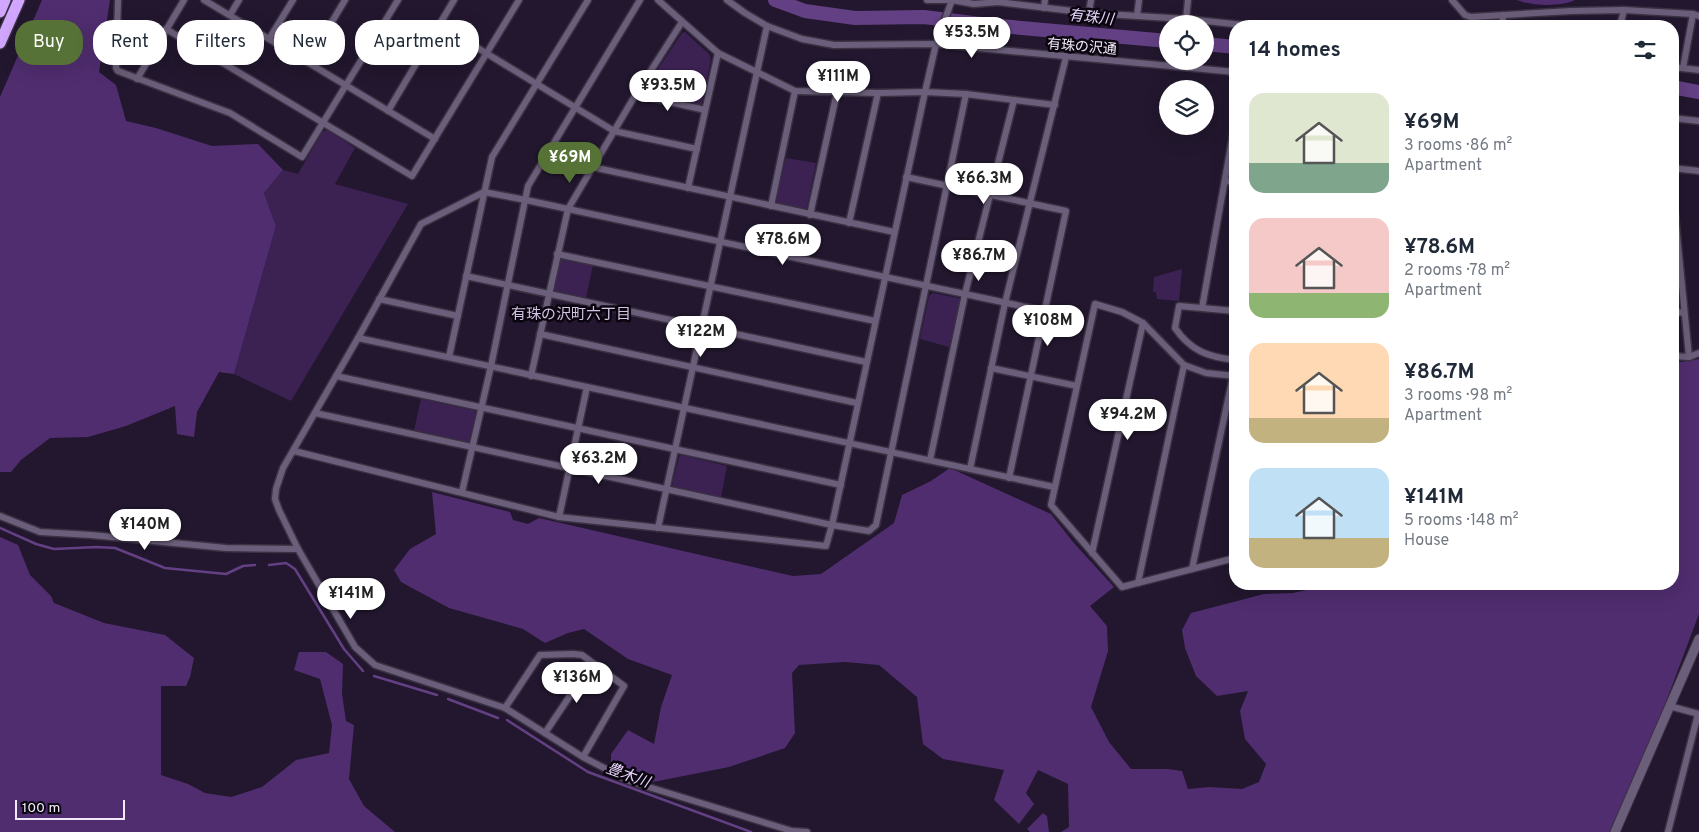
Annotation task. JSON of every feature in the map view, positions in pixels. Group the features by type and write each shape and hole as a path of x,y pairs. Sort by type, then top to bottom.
{"highway":[{"path":"0,12 5,0"},
{"path":"0,43 19,0"}],"street":[{"path":"118,0 116,68 118,71 230,113 302,157 398,0"},
{"path":"167,27 184,0"},
{"path":"204,0 274,42"},
{"path":"230,15 239,0"},
{"path":"269,39 293,0"},
{"path":"333,20 345,0"},
{"path":"443,20 454,0"},
{"path":"167,30 412,176 519,0"},
{"path":"449,358 492,157 588,0"},
{"path":"462,492 491,366 528,186 640,0"},
{"path":"658,0 718,53 796,91 966,94 1055,105"},
{"name":"有珠の沢通","path":"727,0 745,14 767,26 802,39 834,45 936,44 1229,71"},
{"path":"927,0 974,4 998,1 1090,13 1159,18"},
{"path":"1044,8 1045,0"},
{"path":"1090,13 1091,0"},
{"path":"1137,16 1139,0"},
{"path":"1186,15 1188,0"},
{"path":"1452,0 1465,14 1471,17 1624,10 1696,15 1683,68"},
{"path":"294,451 559,517 826,546 841,485 924,92 936,44 952,2"},
{"path":"1622,20 1624,10"},
{"path":"1503,15 1503,20"},
{"path":"532,376 548,293 568,209 636,94 682,22"},
{"path":"1214,22 1229,24"},
{"path":"658,528 767,26"},
{"path":"479,50 614,131 697,149"},
{"path":"688,188 718,53"},
{"path":"970,469 1005,303 1066,57"},
{"path":"137,79 145,65"},
{"path":"313,65 434,139"},
{"path":"388,111 416,65"},
{"path":"1679,68 1699,70"},
{"path":"771,206 796,91"},
{"path":"810,215 837,92"},
{"path":"849,223 878,93"},
{"path":"636,94 705,110"},
{"path":"315,413 832,525 869,531 876,525 966,94"},
{"path":"930,460 965,294 1014,100"},
{"path":"1679,119 1699,121"},
{"path":"1202,308 1229,158"},
{"path":"592,167 894,232"},
{"path":"1679,169 1699,171"},
{"path":"906,177 1066,211 1009,478"},
{"path":"1225,181 1229,181"},
{"path":"807,832 792,831 629,781 583,757 505,708 375,665 356,647 298,549 275,499 278,478 421,224 484,192 1044,311"},
{"path":"558,254 875,321"},
{"path":"1679,258 1688,357"},
{"path":"466,276 866,362"},
{"path":"379,299 458,316"},
{"path":"1229,376 1206,374 1184,365 1143,323 1122,312 1095,304 1051,505 1122,588 1229,560"},
{"path":"1229,309 1179,306 1174,328 1182,338 1202,353 1216,358 1229,359"},
{"path":"1679,312 1684,313"},
{"path":"1092,553 1143,323"},
{"path":"540,334 857,403"},
{"path":"358,338 1054,487"},
{"path":"1679,356 1688,357 1699,353"},
{"path":"1138,583 1184,365"},
{"path":"992,368 1076,386"},
{"path":"336,376 841,485"},
{"path":"559,517 587,387"},
{"path":"1192,569 1229,399"},
{"path":"0,516 40,532 226,548 298,549"},
{"path":"1615,832 1669,706 1696,658 1698,645"},
{"path":"505,708 540,655 582,655 624,686 583,757"},
{"path":"545,733 592,663"},
{"path":"1668,832 1699,714 1669,706"}],"shaded area":[{"path":"42,0 110,0 107,20 93,20 93,65 100,65 99,72 116,85 126,121 156,128 212,146 258,144 283,170 264,193 276,226 234,374 219,372 197,412 194,437 177,434 175,406 126,426 88,437 50,438 21,460 11,472 0,472 0,97 15,62 15,65 83,65 83,20 33,20"},
{"path":"1517,0 1575,0 1562,4 1546,5 1530,4"},
{"path":"685,32 709,54 711,59 701,106 645,94 644,90 682,33"},
{"path":"327,130 355,148 335,184 408,204 291,401 234,374 276,226 264,193 283,170 298,174 322,132"},
{"path":"786,158 816,163 805,209 778,203 776,200"},
{"path":"562,259 593,265 586,298 553,289 559,261"},
{"path":"1182,269 1179,301 1157,299 1156,292 1153,292 1154,277"},
{"path":"933,293 958,298 960,301 949,347 920,339 929,296"},
{"path":"1699,359 1699,614 1617,832 1061,832 1069,827 1068,784 1038,770 1026,793 1034,804 1019,824 994,800 1004,770 943,759 923,744 917,697 879,665 845,662 799,665 792,673 795,733 785,748 729,767 653,782 617,769 611,762 611,754 628,730 654,744 661,707 672,675 628,659 584,629 568,633 545,643 523,629 449,608 401,582 394,570 410,549 436,534 432,492 510,512 513,520 528,524 539,518 793,576 821,574 894,523 902,495 931,481 950,468 1051,514 1073,542 1114,587 1090,606 1107,626 1108,651 1091,707 1109,742 1131,769 1182,771 1188,789 1210,787 1242,789 1259,782 1266,764 1245,739 1240,711 1248,691 1217,696 1196,676 1185,648 1182,630 1191,613 1264,594 1293,593 1306,590 1679,590 1679,362"},
{"path":"421,399 476,411 469,443 414,430"},
{"path":"681,455 727,466 721,497 672,485"},
{"path":"0,537 18,545 30,575 51,596 54,603 104,623 165,635 194,658 186,686 161,686 161,775 188,784 205,793 231,797 262,787 296,760 329,753 332,725 320,679 294,670 299,652 326,652 343,664 342,694 346,721 354,725 349,779 364,806 395,832 0,832"},
{"path":"1043,813 1047,816 1049,832 1030,832 1027,829"}],"waterway":[{"name":"有珠川","path":"775,0 805,11 855,18 924,17 989,25 1159,40"},
{"name":"有珠川","path":"1214,45 1229,46"},
{"name":"有珠川","path":"1679,88 1699,92"},
{"name":"豊木川","path":"0,528 36,544 54,549 115,548 165,568 226,574 243,566 255,565"},
{"name":"豊木川","path":"269,565 286,563 295,569 344,649 363,671"},
{"name":"豊木川","path":"374,676 437,695"},
{"name":"豊木川","path":"448,699 498,718"},
{"name":"豊木川","path":"507,720 588,772 751,832"}],"district":[{"name":"有珠の沢町六丁目","path":"571,314"}]}
